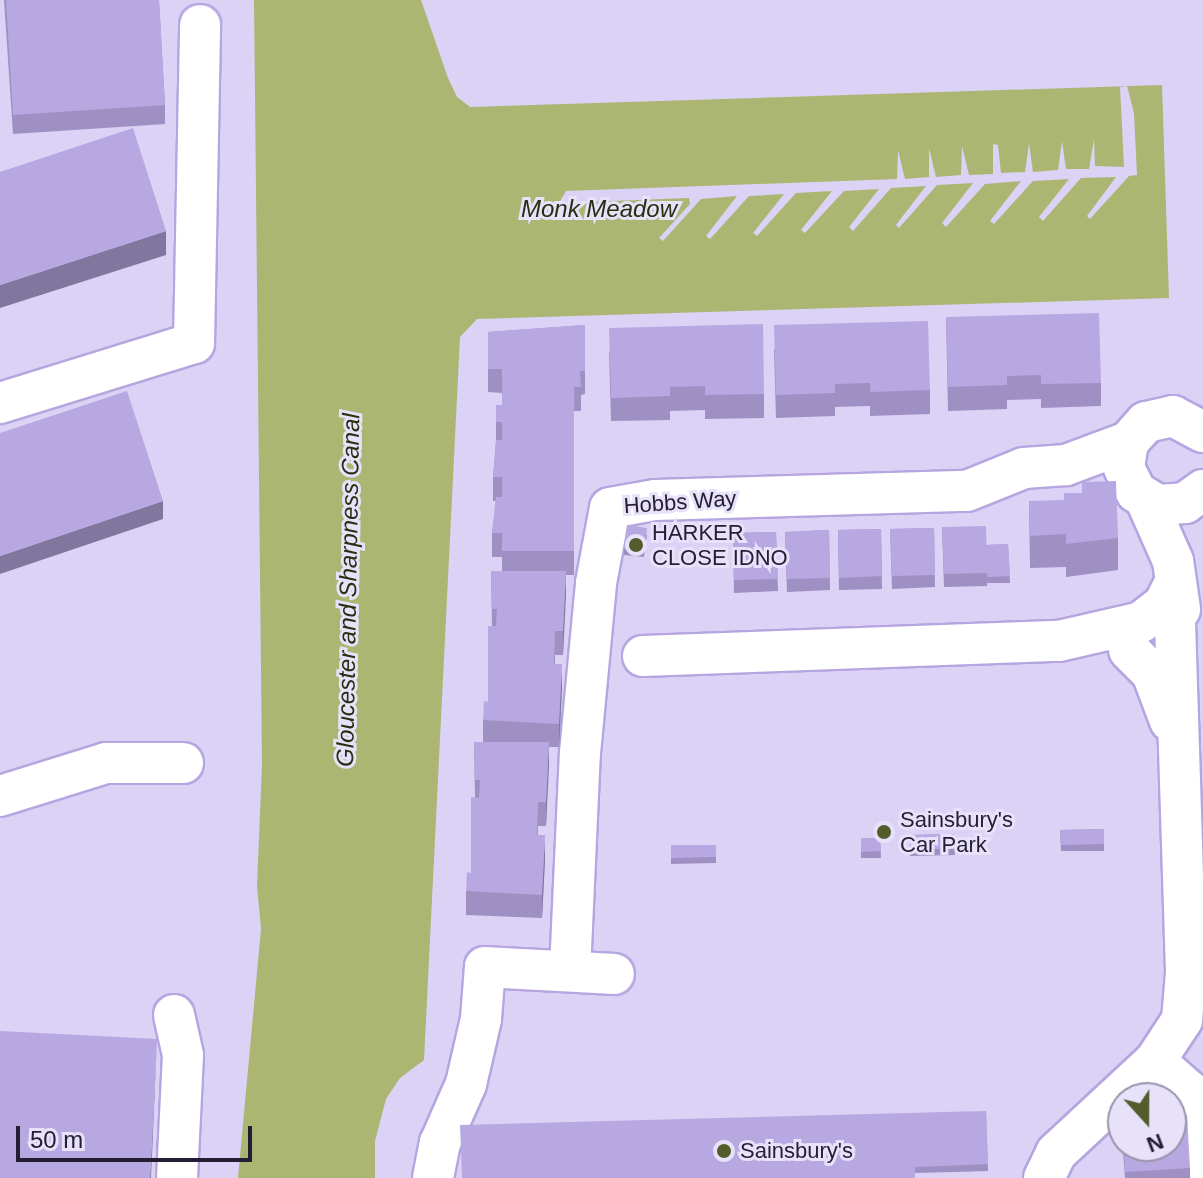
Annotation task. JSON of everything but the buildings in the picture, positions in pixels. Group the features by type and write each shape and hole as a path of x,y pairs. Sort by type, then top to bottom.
{"street":[{"path":"0,403 194,343 200,25"},
{"name":"Hobbs Way","path":"570,971 580,753 596,583 610,508 655,500 967,491 1024,468 1066,465 1128,442 1136,431 1159,417 1201,428"},
{"path":"1053,1176 1084,1128 1155,1061 1177,1032 1186,1000 1175,736 1175,626 1180,610 1173,573 1141,496 1124,468 1128,442"},
{"name":"Hobbs Way","path":"1066,465 1172,506 1200,494"},
{"path":"1059,641 1141,622 1164,604 1200,494"},
{"path":"643,656 1059,641 1129,650 1148,645 1175,626"},
{"path":"1129,650 1152,673 1175,736"},
{"path":"0,796 106,763 183,763"},
{"path":"433,1178 440,1143 466,1084 481,1019 485,967 614,974"},
{"path":"174,1015 183,1055 177,1178"},
{"path":"1155,1061 1189,1091 1196,1108 1201,1178"}],"water":[{"path":"254,0 421,0 448,78 457,97 470,107 1162,85 1169,298 477,319 460,337 424,1060 400,1078 386,1099 375,1141 375,1178 238,1178 261,929 257,886 262,765"}],"pier":[{"path":"1127,86 1134,113 1137,175 1129,176 1090,219 1087,216 1116,177 1081,178 1043,221 1039,217 1069,179 1033,181 994,224 990,221 1021,181 985,184 946,227 942,223 973,183 937,185 899,228 896,225 926,186 891,188 853,231 849,227 879,189 844,191 805,233 801,230 832,191 796,193 757,236 753,233 784,194 749,196 710,239 706,236 737,196 701,199 663,241 659,238 690,204 689,198 559,203 566,191 897,179 898,150 905,179 929,177 929,148 936,177 961,175 962,146 969,175 993,174 993,144 998,145 1001,173 1025,172 1029,143 1033,172 1058,170 1062,141 1066,169 1089,169 1094,139 1095,166 1124,167 1120,87"}],"place":[{"name":"HARKER CLOSE IDNO","path":"636,545"},
{"name":"Sainsbury's Car Park","path":"884,832"},
{"name":"Sainsbury's","path":"724,1151"}],"water label":[{"name":"Monk Meadow","path":"599,209"},
{"name":"Gloucester and Sharpness Canal","path":"348,590"}]}
